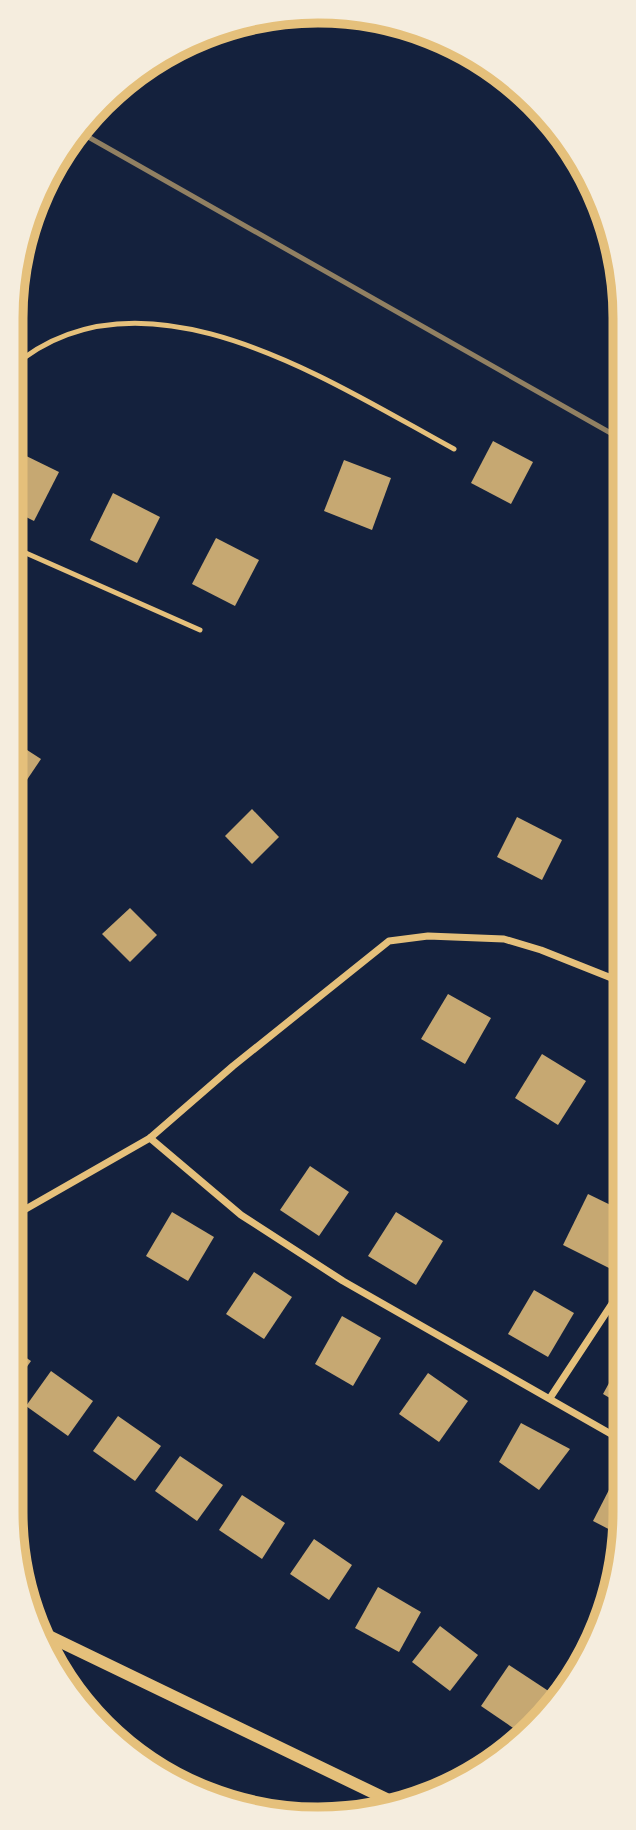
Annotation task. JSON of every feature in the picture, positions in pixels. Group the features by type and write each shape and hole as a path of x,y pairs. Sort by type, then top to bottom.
{"street":[{"path":"23,1211 150,1138 233,1066 389,941 428,936 504,939 541,950 613,979"},
{"path":"150,1138 241,1215 297,1252 343,1281 613,1434"},
{"path":"550,1398 613,1302"},
{"path":"50,1637 387,1799"}],"lane":[{"path":"23,359 44,344 78,330 113,321 151,323 250,344 342,388 454,449"},
{"path":"23,552 200,630"}],"building":[{"path":"493,441 533,462 511,504 471,483"},
{"path":"23,454 59,472 34,521 23,516"},
{"path":"344,460 391,478 372,530 324,511"},
{"path":"113,493 160,517 137,563 90,540"},
{"path":"216,538 259,560 235,606 192,584"},
{"path":"23,747 41,759 23,786"},
{"path":"252,809 279,837 252,864 225,836"},
{"path":"517,817 562,840 542,880 497,857"},
{"path":"130,908 157,935 130,962 102,934"},
{"path":"448,994 491,1018 465,1064 421,1039"},
{"path":"542,1054 586,1081 558,1125 515,1098"},
{"path":"310,1166 349,1192 319,1236 280,1210"},
{"path":"588,1194 613,1206 613,1260 609,1268 563,1245"},
{"path":"172,1212 214,1237 188,1281 146,1256"},
{"path":"396,1212 443,1241 416,1285 368,1256"},
{"path":"254,1272 292,1297 264,1339 226,1314"},
{"path":"534,1290 574,1313 548,1357 508,1334"},
{"path":"342,1316 381,1338 353,1386 315,1364"},
{"path":"23,1356 31,1361 23,1372"},
{"path":"51,1371 93,1401 68,1436 26,1406"},
{"path":"428,1373 468,1401 439,1442 399,1414"},
{"path":"613,1376 613,1400 603,1394"},
{"path":"118,1416 161,1446 135,1481 93,1451"},
{"path":"521,1423 570,1449 539,1490 499,1462"},
{"path":"180,1456 223,1485 197,1521 155,1491"},
{"path":"613,1482 613,1531 593,1521"},
{"path":"242,1495 285,1523 262,1559 219,1530"},
{"path":"314,1539 352,1565 329,1600 290,1574"},
{"path":"378,1587 421,1612 399,1652 355,1628"},
{"path":"440,1626 478,1655 450,1691 412,1662"},
{"path":"509,1665 550,1692 540,1707 517,1730 481,1706"}],"railway":[{"path":"86,136 613,434"}]}
